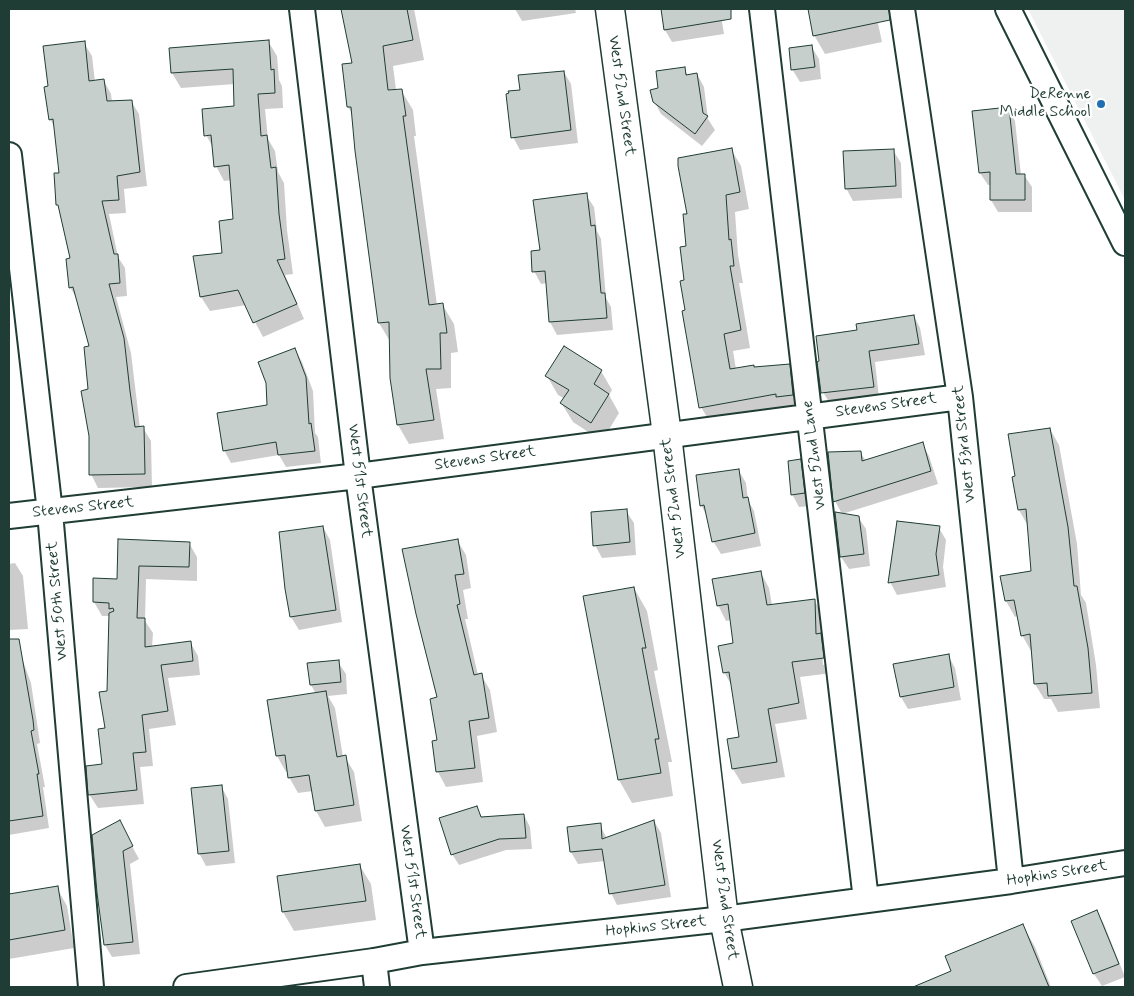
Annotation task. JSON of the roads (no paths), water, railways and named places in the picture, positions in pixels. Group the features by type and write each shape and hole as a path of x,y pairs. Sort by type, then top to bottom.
{"main road":[{"name":"West 52nd Street","path":"610,9 667,435 724,919 738,987"}],"street":[{"name":"West 51st Street","path":"302,9 358,476 422,952"},
{"name":"West 52nd Lane","path":"762,9 866,900"},
{"name":"West 53rd Street","path":"902,9 960,396 1011,881"},
{"path":"1008,9 1125,243"},
{"name":"West 50th Street","path":"9,155 50,512 91,987"},
{"name":"Stevens Street","path":"9,516 358,476 960,396"},
{"name":"Hopkins Street","path":"186,987 422,952 724,919 1011,881 1125,863"},
{"path":"374,960 377,987"}],"place":[{"name":"DeRenne Middle School","path":"1101,104"}]}
